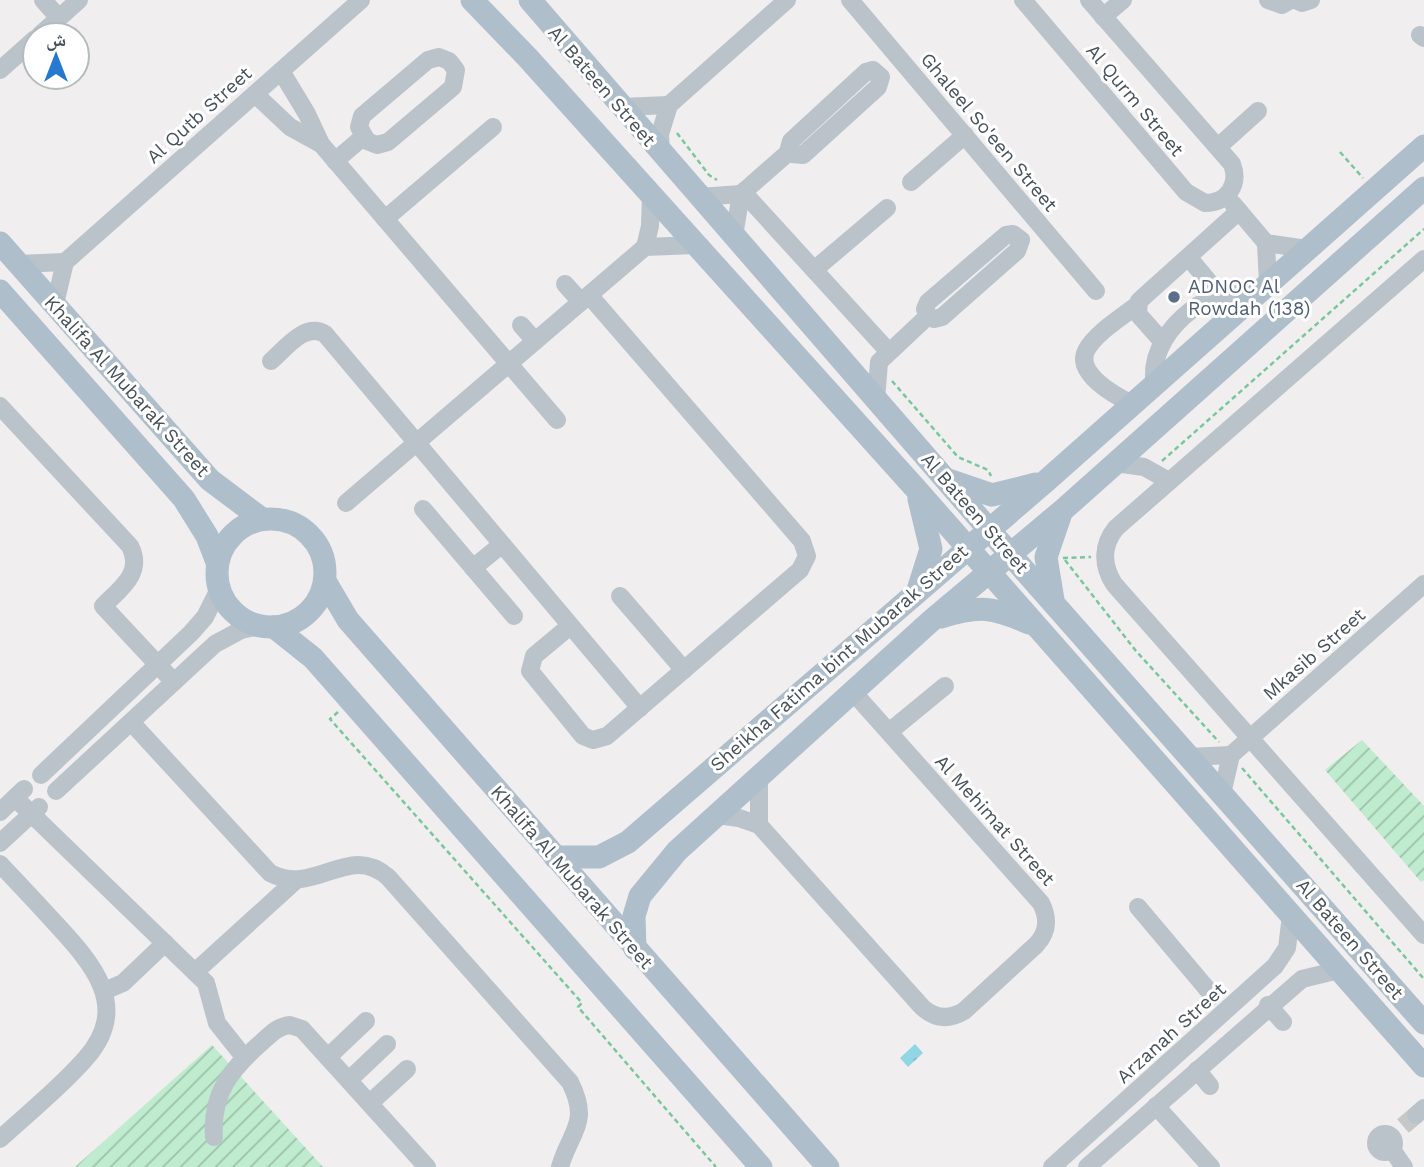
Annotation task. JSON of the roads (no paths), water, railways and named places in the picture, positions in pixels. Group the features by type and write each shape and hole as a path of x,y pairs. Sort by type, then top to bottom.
{"main road":[{"name":"Al Bateen Street","path":"472,0 528,58 916,489 1424,1066"},
{"name":"Al Bateen Street","path":"491,0 528,58"},
{"name":"Al Bateen Street","path":"530,0 1053,604 1424,1023"},
{"name":"Sheikha Fatima bint Mubarak Street","path":"555,857 599,858 628,842 1045,481 1424,146"},
{"name":"Sheikha Fatima bint Mubarak Street","path":"635,949 634,916 645,887 717,816 932,620 1063,510 1424,188"},
{"name":"Khalifa Al Mubarak Street","path":"0,243 210,480 262,519"},
{"name":"Khalifa Al Mubarak Street","path":"0,291 184,499 200,523 218,562"},
{"path":"945,479 992,495 1008,493 1045,481"},
{"path":"916,489 931,549 918,590"},
{"path":"1053,604 1046,557 1052,533 1063,510"},
{"path":"267,626 298,620 308,613 322,593 325,581 323,556 310,534 288,521 262,519 250,523 229,538 218,562 219,589 235,613 267,626 313,658 761,1167"},
{"name":"Khalifa Al Mubarak Street","path":"325,581 348,620 828,1167"},
{"path":"932,620 964,610 986,608 1036,626"}],"street":[{"path":"43,0 59,18"},
{"path":"56,21 79,0"},
{"name":"Al Qutb Street","path":"65,262 361,0"},
{"path":"660,153 660,134 669,105 787,0"},
{"name":"Ghaleel So'een Street","path":"850,0 1096,291"},
{"name":"Al Qurm Street","path":"1023,0 1186,192 1205,203 1216,202 1226,196 1233,187 1234,170 1218,147 1089,0"},
{"path":"1103,17 1122,0"},
{"path":"1268,0 1282,5 1293,0 1302,3 1311,0"},
{"path":"0,70 21,51"},
{"path":"699,197 742,193 790,151 796,156 803,155 878,87 881,80 879,74 898,56"},
{"path":"439,57 453,65 457,76 453,87 388,142 377,145 363,137 359,127 362,116 428,60 439,57"},
{"path":"281,71 307,114 321,144 557,420"},
{"path":"255,94 290,127 321,144"},
{"path":"621,107 669,105"},
{"path":"1218,147 1258,111"},
{"path":"385,219 493,127"},
{"path":"911,182 965,135"},
{"path":"335,161 363,137"},
{"path":"734,236 742,193"},
{"path":"742,193 814,270 884,357"},
{"path":"645,247 650,226 651,194"},
{"path":"1226,196 1266,243 1307,249"},
{"path":"814,270 887,208"},
{"path":"1132,404 1099,382 1086,367 1084,356 1090,345 1239,211"},
{"path":"876,400 884,357 928,316 926,305 930,300 1006,235 1019,237 1036,221"},
{"path":"346,503 645,247 670,243 696,245"},
{"path":"1155,384 1153,365 1161,340 1205,301 1219,294 1260,292 1266,243"},
{"path":"1189,258 1219,294"},
{"path":"1424,259 1116,528 1108,541 1105,556 1114,584 1424,935"},
{"path":"18,264 65,262 55,304"},
{"path":"565,284 585,299 807,551 807,562 800,570 603,739 588,739 580,733 531,675 529,667 534,656 570,626"},
{"path":"1137,305 1141,317 1161,340"},
{"path":"521,325 536,341"},
{"path":"271,361 307,331 321,331 640,708"},
{"path":"843,361 884,357"},
{"path":"0,406 130,546 135,558 132,576 103,606 174,682"},
{"path":"1115,463 1144,467 1169,481"},
{"path":"423,509 514,616"},
{"path":"473,568 501,545"},
{"name":"Mkasib Street","path":"1231,755 1424,584"},
{"path":"41,775 198,625 219,589"},
{"path":"620,596 684,670"},
{"path":"56,791 215,644 241,630 267,626"},
{"path":"889,732 944,686"},
{"name":"Al Mehimat Street","path":"759,825 926,1011 942,1017 964,1011 1041,940 1046,929 1046,915 1041,903 853,692"},
{"path":"131,722 264,867 278,877 295,881 314,878 353,864 376,868 388,877 570,1082 579,1108 578,1127 560,1167"},
{"path":"66,752 82,768"},
{"path":"1189,757 1231,755 1222,794"},
{"path":"717,816 738,818 759,825 759,777"},
{"path":"0,812 20,794 36,810 209,987 217,1023 244,1057"},
{"path":"0,843 36,810"},
{"path":"0,864 89,960 104,992 103,1026 94,1048 0,1139"},
{"path":"195,972 295,881"},
{"path":"1138,907 1213,996"},
{"name":"Arzanah Street","path":"1052,1167 1258,982 1287,948 1291,915"},
{"path":"104,992 123,983 165,943"},
{"path":"1087,1167 1271,1003 1302,979 1339,970"},
{"path":"1258,982 1283,1022"},
{"path":"328,1057 366,1021"},
{"path":"214,1137 214,1114 219,1091 244,1057 278,1029 290,1025 302,1029 427,1167"},
{"path":"349,1080 387,1044"},
{"path":"370,1103 407,1069"},
{"path":"1197,1070 1210,1086"},
{"path":"1156,1106 1210,1167"},
{"path":"1404,1167 1405,1127"}],"water":[{"path":"915,1044 923,1053 908,1067 900,1058"}],"tunnel":[{"path":"1403,1126 1416,1115"}],"place":[{"name":"ADNOC Al Rowdah (138)","path":"1174,297"}]}
